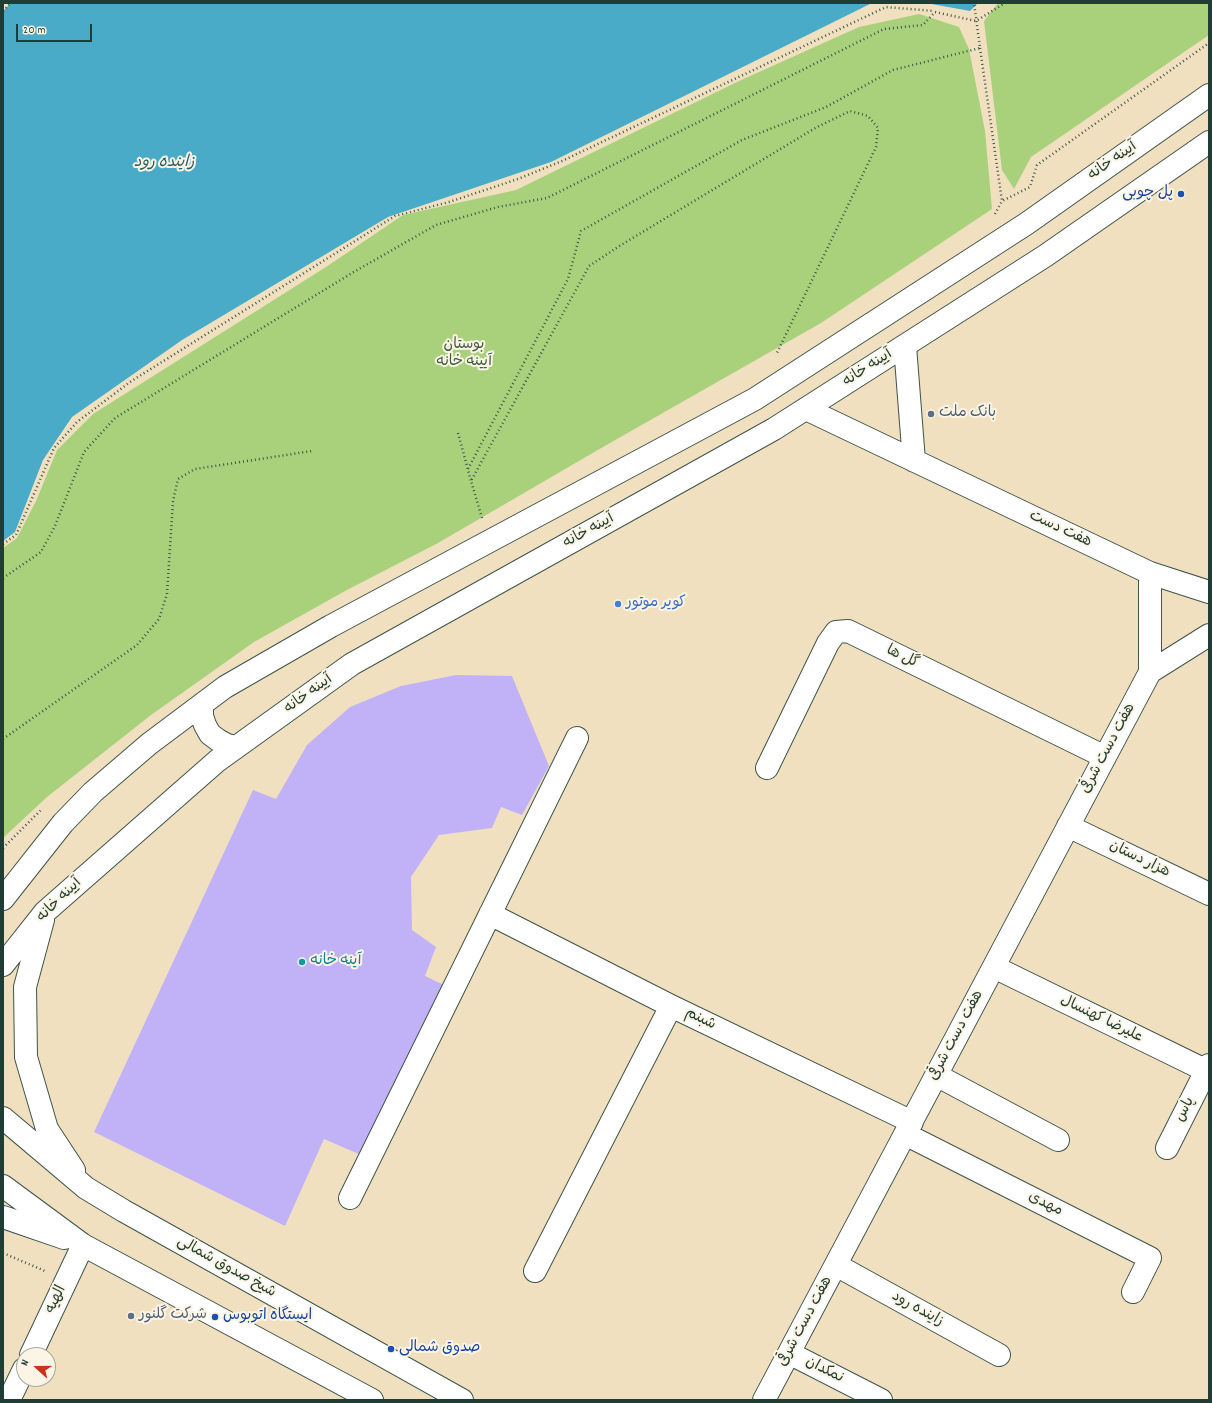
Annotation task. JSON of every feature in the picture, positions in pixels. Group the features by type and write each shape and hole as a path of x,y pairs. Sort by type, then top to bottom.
{"street":[{"name":"آیینه خانه","path":"6,891 63,823 93,792 149,744 202,706 225,687 331,626 755,399 1026,224 1209,95"},
{"name":"آیینه خانه","path":"3,965 45,912 217,761 352,664 768,433 1045,256 1209,142"},
{"path":"905,346 914,461"},
{"name":"هفت دست","path":"806,409 1150,573 1209,592"},
{"path":"1150,573 1150,672"},
{"name":"گل ها","path":"767,768 828,643 836,632 848,631 1105,757"},
{"path":"1150,672 1209,635"},
{"name":"هفت دست شرقی","path":"764,1400 1150,672"},
{"path":"202,706 202,716 210,734 226,745 236,747"},
{"path":"350,1198 577,738"},
{"name":"هزار دستان","path":"1068,826 1209,894"},
{"path":"45,912 25,987 26,1056 47,1129 86,1188"},
{"name":"شبنم","path":"490,914 908,1128"},
{"name":"علیرضا کهنسال","path":"994,967 1208,1070"},
{"path":"535,1272 671,1006"},
{"name":"پاس","path":"1167,1148 1208,1070"},
{"path":"936,1075 1058,1140"},
{"name":"شیخ صدوق شمالی","path":"3,1118 86,1188 124,1211 462,1400"},
{"name":"مهدی","path":"908,1128 1150,1258 1132,1292"},
{"path":"3,1186 84,1245 372,1400"},
{"path":"3,1217 84,1245"},
{"name":"الهیه","path":"35,1347 84,1245"},
{"name":"زاینده رود","path":"836,1265 999,1355"},
{"name":"نمکدان","path":"789,1353 881,1400"},
{"path":"9,1400 16,1386"}],"path":[{"path":"3,10 12,3"},
{"path":"974,3 1002,201"},
{"path":"3,544 16,535 54,448 77,422 130,382 395,216 449,202 518,179 562,162 886,7 935,12 976,21 1005,3"},
{"path":"3,578 41,552 55,526 84,452 115,418 169,384 352,273 436,225 498,207 547,198 884,29 923,25 935,12"},
{"path":"995,214 1002,201 1030,187 1037,165 1209,43"},
{"path":"468,469 568,279 581,231 742,140 826,107 893,70 980,48"},
{"path":"472,481 589,266 816,127 850,111 868,116 878,128 876,147 773,362"},
{"path":"458,433 483,522"},
{"path":"3,739 136,644 160,619 167,594 173,501 178,478 195,469 312,451"},
{"path":"3,1253 66,1281"}],"green space":[{"path":"998,3 1209,3 1209,35 1031,157 1014,189 1002,170 984,21"},
{"name":"بوستان آیینه خانه","path":"919,14 959,27 969,49 985,131 992,209 821,323 438,543 345,591 254,642 151,715 47,797 3,838 3,548 17,538 36,501 57,450 93,414 326,267 403,215 516,190 739,81 859,27"}],"water":[{"name":"زاینده رود","path":"11,3 872,3 551,162 388,217 182,340 72,417 43,460 15,532 3,541 3,11"},
{"path":"926,3 978,3 970,11"}],"building":[{"name":"آینه خانه","path":"456,675 512,676 549,766 522,815 501,807 492,828 439,835 411,877 412,930 436,947 425,976 444,985 361,1155 324,1139 285,1226 94,1132 253,790 276,799 307,745 350,707 401,686"}],"place":[{"name":"پل چوبی","path":"1181,194"},
{"name":"بانک ملت","path":"931,414"},
{"name":"کویر موتور","path":"618,604"},
{"name":"آینه خانه","path":"302,962"},
{"name":"شرکت گلنور","path":"131,1316"},
{"name":"ایستگاه اتوبوس","path":"215,1317"},
{"name":"صدوق شمالی","path":"391,1349"}]}
